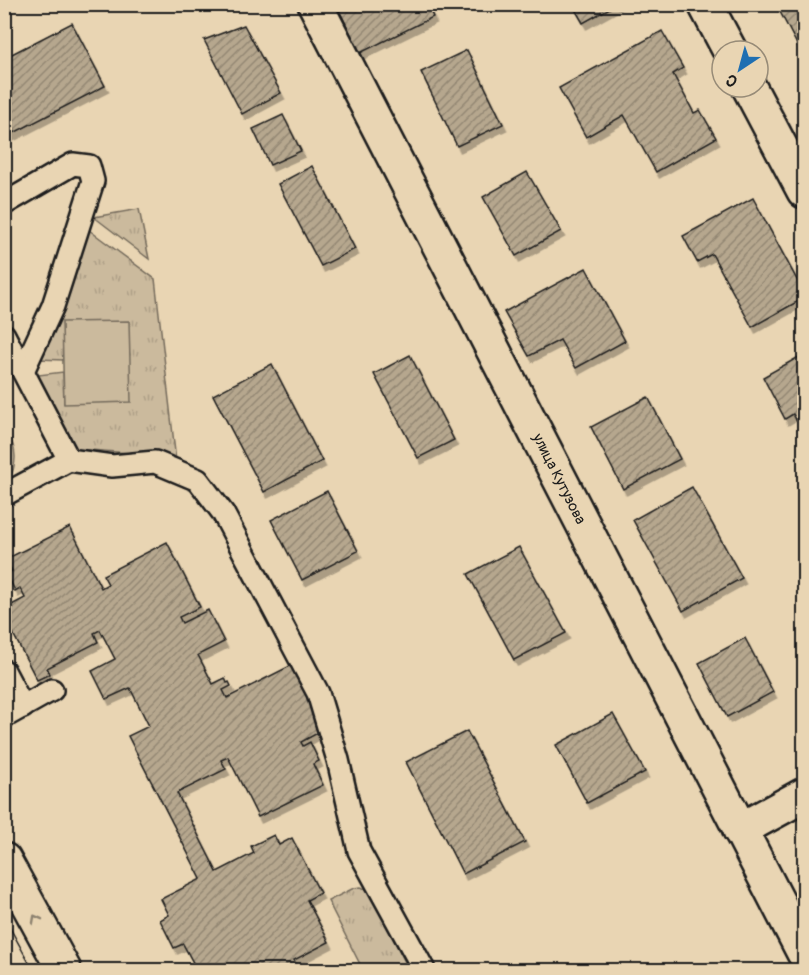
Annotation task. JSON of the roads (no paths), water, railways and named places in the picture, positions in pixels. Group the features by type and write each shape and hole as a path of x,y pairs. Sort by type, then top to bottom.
{"street":[{"name":"улица Кутузова","path":"315,4 804,953"},
{"path":"705,4 724,39"},
{"path":"755,99 804,191"},
{"path":"740,830 804,795"},
{"path":"4,860 64,970"}],"lane":[{"path":"4,204 73,164 89,166 93,181 54,306 23,371"},
{"path":"4,335 69,460"},
{"path":"4,495 69,460 112,466 155,462 198,480 223,513 318,693 338,760 359,851 424,970"},
{"path":"4,671 14,712 52,690"}],"tram line":[{"path":"4,917 33,970"},
{"path":"4,966 7,970"}]}
